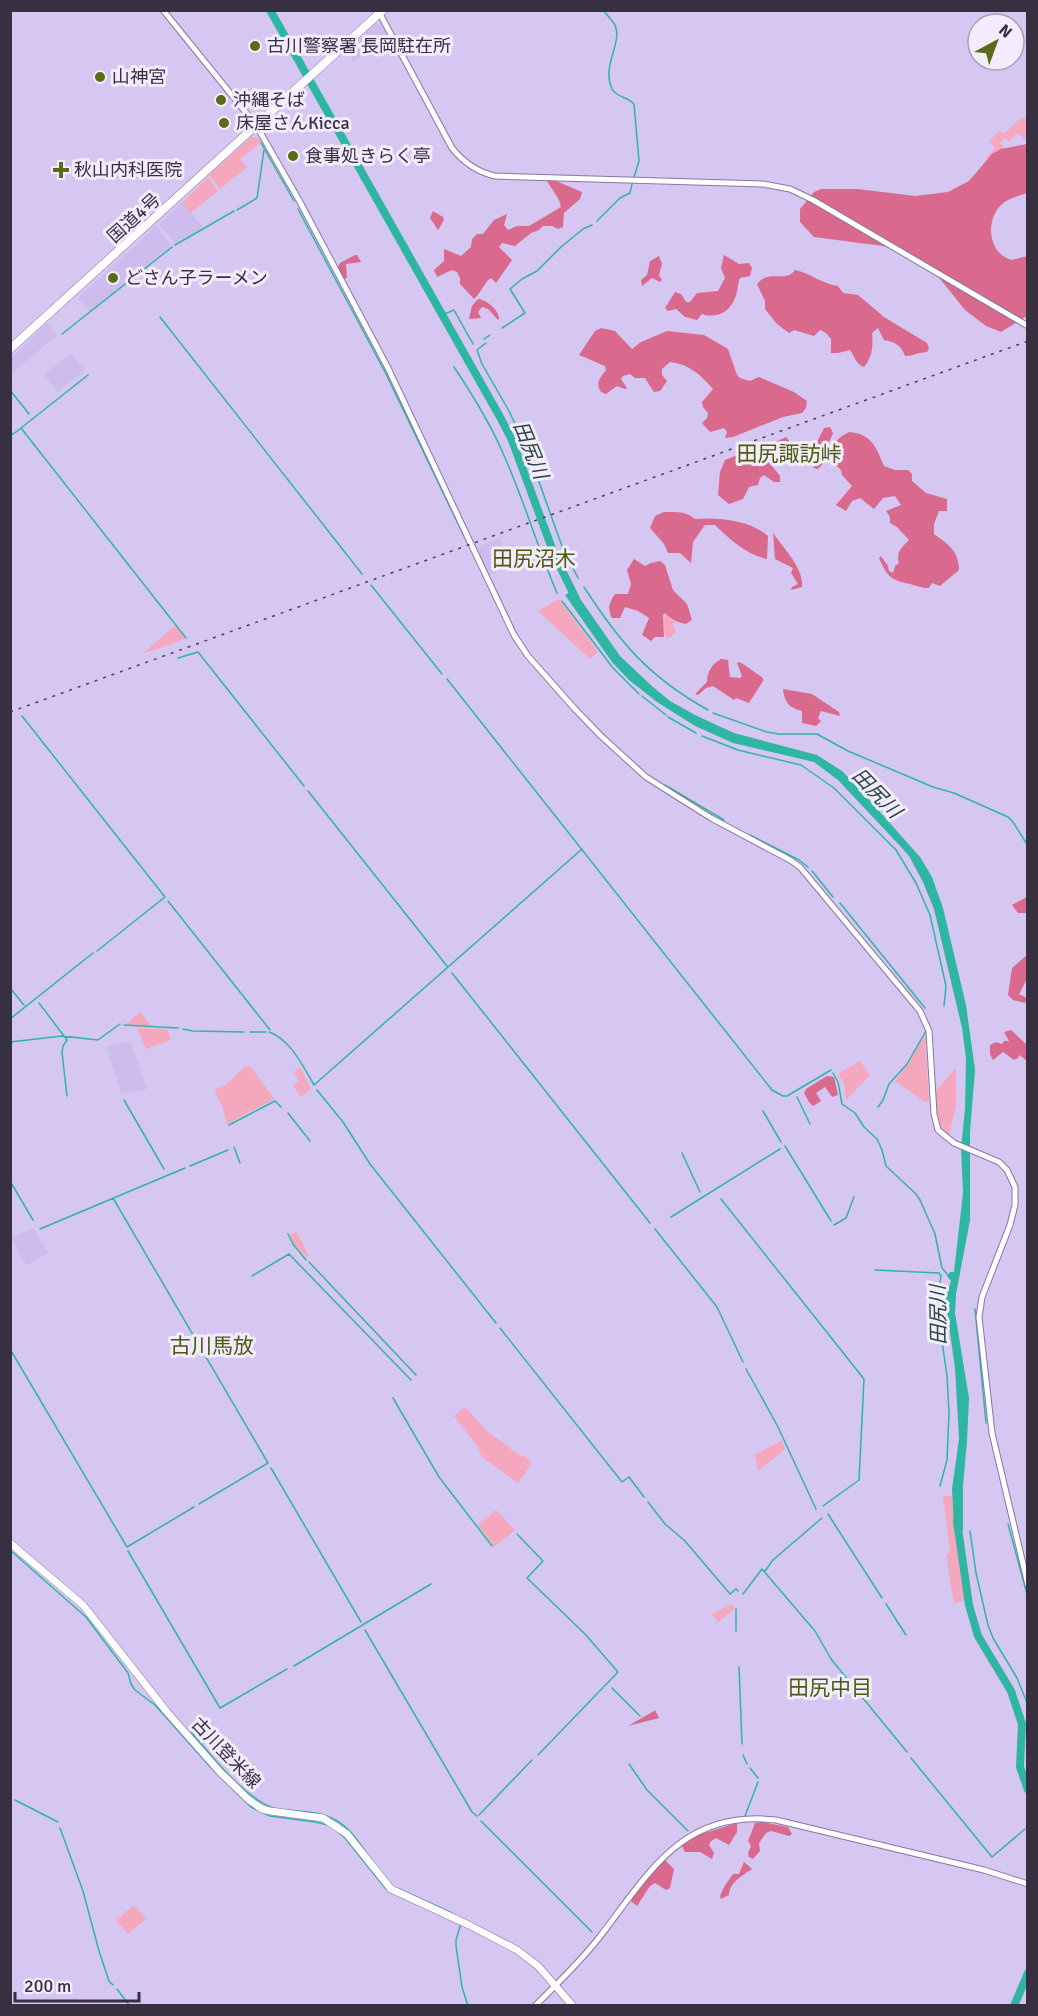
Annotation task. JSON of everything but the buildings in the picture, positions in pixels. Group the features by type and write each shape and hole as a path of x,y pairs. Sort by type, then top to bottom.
{"highway":[{"name":"国道4号","path":"10,349 381,12"}],"main road":[{"name":"古川登米線","path":"10,1543 87,1610 167,1712 220,1772 249,1800 262,1809 315,1816 331,1822 347,1834 391,1889 517,1950 538,1966 573,2006"}],"street":[{"path":"163,10 256,125 388,368 519,645 594,729 646,777 711,818 790,860 808,874 920,1011 929,1031 935,1123 944,1137 999,1162 1007,1170 1015,1187 1015,1205 1010,1225 982,1297 979,1317 992,1433 1028,1585"},
{"path":"381,12 453,148 464,161 476,169 495,176 753,184 790,189 823,205 1028,326"},
{"path":"535,2006 583,1958 662,1857 698,1832 733,1821 776,1820 984,1870 1028,1884"}],"shaded area":[{"path":"375,23 381,24 391,42 353,61 346,48"},
{"path":"1025,118 1027,120 1027,141 1018,133 1009,141 1005,138 1000,143 1005,149 991,163 986,158 995,148 989,141 999,131 1004,134 1018,120"},
{"path":"251,137 261,139 259,144 240,159 247,167 220,189 209,175"},
{"path":"1027,144 1027,193 1001,205 991,228 994,244 1004,257 1012,260 1027,256 1027,316 1001,332 986,326 965,310 933,270 883,246 814,237 800,222 800,209 814,192 821,189 858,189 915,196 948,192 969,181 992,154 1001,149"},
{"path":"208,177 218,191 191,213 182,203"},
{"path":"547,181 556,181 582,192 580,199 564,213 563,227 558,229 543,226 515,246 502,243 499,247 512,260 496,283 491,278 474,299 460,284 457,272 452,270 437,277 434,270 444,261 444,249 461,256 471,247 472,239 477,234 483,234 494,220 507,214 504,225 508,230 517,226 529,226 561,207"},
{"path":"182,203 203,227 175,243 159,224"},
{"path":"433,211 444,220 438,230 430,218"},
{"path":"156,226 171,245 90,312 78,298"},
{"path":"355,255 361,262 346,264 347,278 343,279 338,267 340,263"},
{"path":"724,255 739,264 749,263 752,268 750,276 740,278 733,303 726,311 712,316 702,314 697,320 685,317 676,309 668,311 665,308 675,292 681,294 686,302 690,302 697,293 718,291 725,278 721,268"},
{"path":"659,256 662,264 659,275 662,280 660,282 652,278 642,286 641,280 647,275 650,261"},
{"path":"795,270 838,286 843,293 858,295 884,317 927,343 929,348 927,352 905,356 897,345 884,340 878,328 872,333 872,351 864,367 857,362 850,350 831,353 831,339 820,330 814,336 794,330 789,333 777,324 765,309 765,301 757,284 767,277 787,276"},
{"path":"478,299 485,301 495,309 498,320 488,309 482,307 478,312 481,318 469,319 472,306"},
{"path":"47,323 57,335 11,374 11,358"},
{"path":"601,328 615,331 632,349 641,342 667,331 704,335 728,349 740,378 750,381 759,377 794,392 807,401 806,408 802,413 783,417 725,438 727,432 724,428 710,432 702,423 708,413 702,402 713,389 694,371 670,362 662,369 662,375 667,381 660,391 654,392 645,378 635,378 630,374 621,379 627,388 617,386 606,394 601,392 598,386 606,370 605,366 579,355 595,331"},
{"path":"71,353 85,370 58,392 44,375"},
{"path":"830,427 833,433 828,445 818,457 815,455 816,450 821,449 817,442 824,428"},
{"path":"849,432 863,435 868,439 875,447 884,466 895,470 908,470 912,474 912,481 926,493 947,499 947,511 939,511 934,524 934,534 955,553 959,570 940,586 932,583 929,588 924,588 898,581 887,573 879,558 881,556 889,571 893,573 895,566 899,563 900,550 909,540 890,523 890,517 886,511 901,505 895,496 883,498 874,509 860,498 852,501 846,511 836,505 852,486 842,475 841,470 828,458 818,469 813,468 834,443"},
{"path":"786,437 789,441 786,450 778,455 771,449 771,444"},
{"path":"745,452 756,454 765,460 780,476 780,482 774,482 764,475 760,478 758,485 749,487 743,499 729,504 718,495 720,472 725,460"},
{"path":"664,512 684,513 695,519 733,521 752,526 768,536 767,559 745,550 715,525 705,525 693,542 691,563 680,553 668,553 664,544 650,528 655,516"},
{"path":"773,533 800,573 802,587 791,590 798,584 791,573 793,568 775,559"},
{"path":"500,538 512,565 489,575 477,547"},
{"path":"634,559 645,566 660,561 665,565 673,590 687,604 692,620 686,624 682,623 665,613 663,615 664,637 655,637 651,641 642,635 649,618 638,611 625,607 620,618 612,618 610,603 615,594 628,594 631,584 627,570"},
{"path":"574,590 620,656 670,701 734,733 817,755 842,771 920,857 932,877 943,908 966,1005 975,1070 970,1132 970,1220 956,1294 955,1313 969,1398 963,1486 963,1531 954,1530 952,1489 959,1439 955,1368 946,1296 951,1281 947,1276 950,1272 954,1272 963,1193 961,1149 966,1058 962,1028 934,909 923,882 909,856 901,847 838,780 814,762 733,743 695,726 657,702 629,680 612,662 565,595"},
{"path":"559,599 598,652 590,659 538,611"},
{"path":"666,613 676,622 673,624 676,633 667,639 663,627"},
{"path":"175,626 185,639 142,654"},
{"path":"721,659 728,660 730,677 740,678 742,676 737,663 740,662 763,678 749,703 736,698 734,700 713,686 706,688 698,695 695,694 707,682 709,672"},
{"path":"783,689 812,694 839,712 840,716 821,711 818,718 821,721 816,726 802,723 802,711 788,704"},
{"path":"1027,897 1027,913 1018,913 1012,905"},
{"path":"1027,955 1027,979 1019,994 1027,998 1025,1003 1013,1000 1008,995 1012,968"},
{"path":"140,1012 150,1024 148,1026 126,1025"},
{"path":"137,1028 167,1029 171,1040 146,1049"},
{"path":"1011,1030 1027,1045 1027,1061 1019,1055 1014,1060 1003,1052 993,1060 990,1045 1009,1041 1004,1032"},
{"path":"925,1035 929,1101 925,1102 895,1081"},
{"path":"130,1041 147,1089 121,1093 106,1047"},
{"path":"860,1061 870,1075 846,1100 844,1083 838,1074"},
{"path":"246,1066 251,1067 274,1099 227,1124 221,1103 215,1093 216,1089 228,1083"},
{"path":"300,1067 311,1089 301,1097 293,1085 299,1081 294,1072"},
{"path":"956,1068 956,1106 949,1135 938,1121 935,1092"},
{"path":"827,1076 834,1077 838,1095 832,1097 825,1087 816,1093 821,1101 813,1106 804,1093 806,1089"},
{"path":"33,1228 48,1253 26,1265 12,1238"},
{"path":"296,1231 309,1256 307,1257 294,1244 290,1235"},
{"path":"465,1407 488,1432 522,1457 524,1455 532,1463 518,1483 482,1457 478,1447 454,1416"},
{"path":"782,1440 785,1449 758,1471 755,1455"},
{"path":"943,1496 952,1496 954,1530 966,1600 954,1603 946,1555 950,1551"},
{"path":"496,1510 515,1530 494,1547 478,1525"},
{"path":"732,1604 735,1609 718,1622 712,1614"},
{"path":"654,1711 659,1718 628,1726"},
{"path":"762,1822 788,1827 792,1834 789,1836 771,1831 766,1833 759,1843 760,1851 753,1859 749,1857 751,1846 748,1841 755,1823"},
{"path":"737,1823 737,1832 729,1845 716,1838 710,1842 709,1845 714,1853 712,1859 700,1852 685,1852 682,1846 698,1835"},
{"path":"664,1859 674,1869 670,1888 666,1890 655,1883 650,1886 637,1906 631,1901 633,1896"},
{"path":"744,1862 752,1869 734,1883 729,1895 721,1899 725,1885 733,1874 739,1874"},
{"path":"134,1905 146,1919 128,1934 116,1920"}],"waterway":[{"name":"田尻川","path":"270,10 512,440 554,554 576,599"},
{"path":"603,10 615,25 617,32 610,63 609,80 612,89 617,94 634,104 639,161 634,177"},
{"path":"261,143 294,201"},
{"path":"237,210 257,198 264,150"},
{"path":"597,221 620,198 630,193 632,184"},
{"path":"298,209 385,372 464,536"},
{"path":"175,245 234,211"},
{"path":"502,328 525,313 510,289 537,271 561,247 583,229 592,225"},
{"path":"62,334 172,247"},
{"path":"442,315 454,310 473,344"},
{"path":"160,317 362,574"},
{"path":"484,339 490,335"},
{"path":"486,343 477,350 482,364 509,411 528,451 563,549 578,578"},
{"path":"454,367 497,440 517,486 557,593"},
{"path":"88,375 21,428 186,638"},
{"path":"10,390 29,414"},
{"path":"10,436 20,429"},
{"path":"371,585 442,674"},
{"path":"584,587 610,625 637,657 669,685 708,710"},
{"path":"562,601 613,668 639,694"},
{"path":"178,658 198,652 304,786"},
{"path":"447,679 772,1090 787,1096 831,1070"},
{"path":"642,696 666,715"},
{"path":"713,713 767,732 817,734 848,751 1008,817 1028,846"},
{"path":"22,716 165,897 97,951"},
{"path":"668,717 696,733"},
{"path":"702,736 738,750 801,765 834,788 896,850 916,883 930,915 946,986 944,1006"},
{"path":"665,785 724,820"},
{"path":"308,791 447,966"},
{"path":"750,835 808,867"},
{"path":"269,1032 290,1047 314,1085 582,849"},
{"path":"812,871 833,897"},
{"path":"168,901 270,1030"},
{"path":"840,903 925,1008"},
{"path":"10,1019 93,953"},
{"path":"452,973 650,1223"},
{"path":"10,988 24,1005"},
{"path":"39,1003 67,1040 62,1052 67,1096"},
{"path":"10,1042 62,1036 98,1040 120,1024"},
{"path":"124,1025 178,1028"},
{"path":"183,1029 244,1032"},
{"path":"878,1107 889,1084 907,1064 926,1031"},
{"path":"250,1032 266,1032"},
{"path":"833,1073 838,1082 842,1104 855,1113 864,1127 877,1139 886,1166 920,1200 935,1234 942,1268 948,1275"},
{"path":"317,1090 343,1122 370,1164 496,1323"},
{"path":"797,1097 810,1124"},
{"path":"124,1100 164,1169"},
{"path":"229,1125 275,1101 281,1107"},
{"path":"763,1111 781,1142"},
{"path":"288,1113 310,1141"},
{"path":"785,1146 831,1221"},
{"path":"234,1147 240,1163"},
{"path":"671,1217 780,1149"},
{"path":"190,1166 228,1150"},
{"path":"682,1153 700,1192"},
{"path":"40,1229 185,1168"},
{"path":"10,1181 33,1220"},
{"path":"834,1225 846,1218 854,1197"},
{"path":"113,1198 268,1463 199,1504"},
{"path":"721,1199 864,1379 859,1480 823,1506"},
{"path":"655,1229 717,1307 743,1362"},
{"path":"288,1234 306,1260"},
{"path":"252,1276 289,1254 411,1380"},
{"path":"309,1262 416,1375"},
{"path":"875,1270 939,1273 941,1276 937,1306 947,1376 949,1413 947,1460 940,1486"},
{"path":"975,1309 986,1423"},
{"path":"500,1328 622,1482 629,1477 644,1497"},
{"path":"10,1349 127,1547 194,1507"},
{"path":"746,1369 777,1425 816,1509"},
{"path":"393,1398 439,1477 492,1546"},
{"path":"271,1468 361,1622"},
{"path":"648,1502 665,1524 685,1541 730,1594 736,1589 738,1591"},
{"path":"828,1514 882,1598"},
{"path":"765,1571 773,1560 822,1518"},
{"name":"田尻川","path":"957,1521 969,1605 978,1636 1011,1691 1022,1724 1020,1767 1028,1790"},
{"path":"1008,1524 1028,1598"},
{"path":"970,1531 976,1573 988,1625 993,1638 1017,1678 1028,1705"},
{"path":"517,1534 543,1561 527,1578 585,1634 618,1672 538,1755"},
{"path":"10,1550 86,1617 128,1673 135,1690 155,1705 214,1771 251,1807 270,1816 328,1825"},
{"path":"128,1551 220,1708 287,1669"},
{"path":"743,1594 762,1569 815,1631 831,1659 907,1752"},
{"path":"294,1666 431,1584"},
{"path":"886,1604 906,1635"},
{"path":"736,1609 736,1631"},
{"path":"365,1630 472,1812 477,1816"},
{"path":"739,1667 742,1744"},
{"path":"612,1688 640,1716"},
{"path":"191,1732 241,1787 264,1804 276,1809"},
{"path":"743,1755 747,1764"},
{"path":"911,1758 992,1857 1025,1829"},
{"path":"479,1815 532,1760"},
{"path":"629,1764 647,1790 688,1831"},
{"path":"750,1768 758,1778"},
{"path":"745,1816 758,1782"},
{"path":"15,1800 58,1822"},
{"path":"287,1810 316,1813 336,1820 353,1834 370,1858"},
{"path":"481,1821 592,1932"},
{"path":"60,1828 83,1891 109,1981 113,1985"},
{"path":"337,1831 386,1889"},
{"path":"399,1889 452,1913"},
{"path":"461,1923 456,1946 462,1987 468,2006"},
{"name":"田尻川","path":"1014,2006 1028,1973"},
{"path":"117,1989 130,2006"}],"railway":[{"path":"10,712 1028,341"}],"place":[{"name":"古川警察署 長岡駐在所","path":"255,46"},
{"name":"山神宮","path":"100,77"},
{"name":"沖縄そば","path":"221,100"},
{"name":"床屋さんKicca","path":"224,123"},
{"name":"食事処きらく亭","path":"293,156"},
{"name":"秋山内科医院","path":"61,170"},
{"name":"どさん子ラーメン","path":"113,278"}],"district":[{"name":"田尻諏訪峠","path":"789,454"},
{"name":"田尻沼木","path":"534,559"},
{"name":"古川馬放","path":"212,1346"},
{"name":"田尻中目","path":"830,1688"}]}
